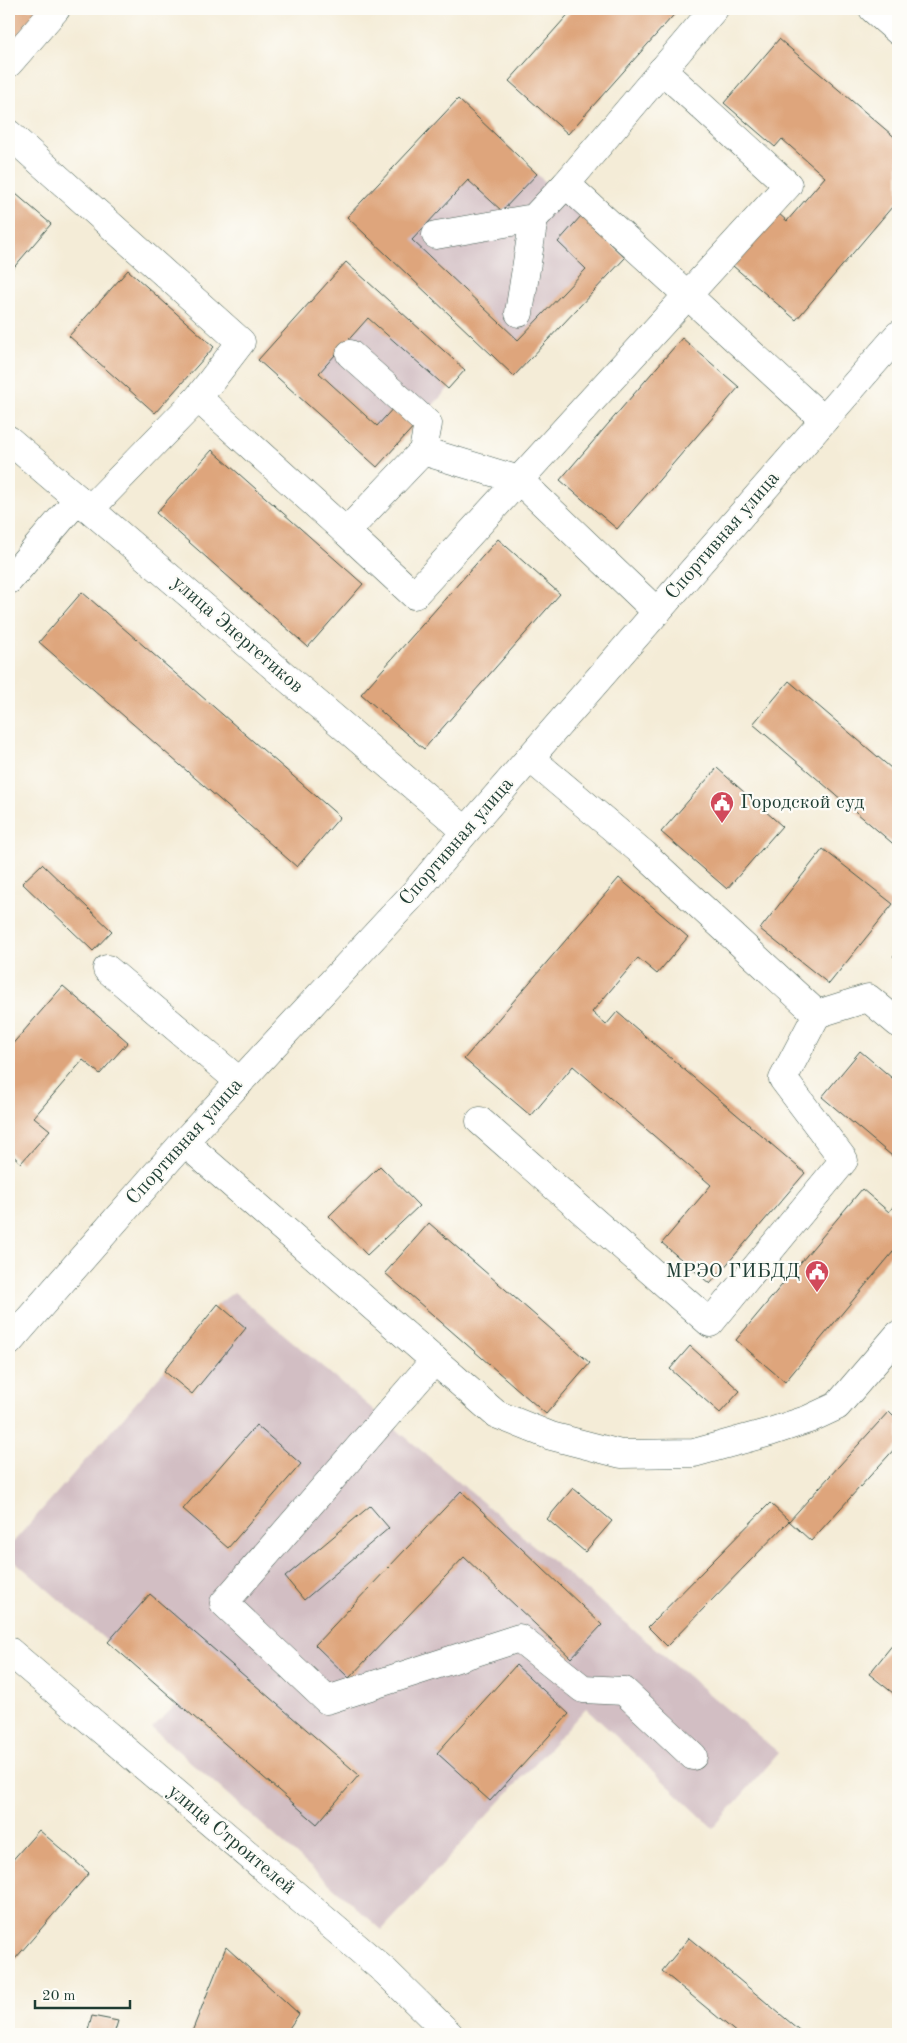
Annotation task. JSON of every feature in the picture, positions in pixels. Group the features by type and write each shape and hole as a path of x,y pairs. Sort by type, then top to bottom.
{"street":[{"path":"9,63 56,9"},
{"path":"519,313 534,218 566,184 714,9"},
{"path":"873,9 898,31"},
{"path":"198,398 414,594 788,186 662,70"},
{"path":"9,134 241,342 198,398 84,504 9,580"},
{"path":"566,184 824,420"},
{"path":"436,235 534,218"},
{"name":"Спортивная улица","path":"9,1342 184,1142 417,890 466,831 898,335"},
{"path":"346,532 423,451 428,424 350,354"},
{"name":"улица Энергетиков","path":"9,440 466,831"},
{"path":"423,451 519,480 657,612"},
{"path":"530,758 644,854 818,1014"},
{"path":"107,969 240,1082"},
{"path":"480,1121 710,1323 844,1160 783,1078 818,1014 868,998 898,1023"},
{"path":"184,1142 496,1414 551,1436 620,1454 694,1453 770,1432 809,1419 837,1406 898,1335"},
{"path":"434,1360 224,1603 327,1700 519,1638 583,1689 624,1691 693,1756"},
{"name":"улица Строителей","path":"9,1650 386,1972 450,2034"}],"shaded area":[{"path":"458,99 625,258 514,376 347,217"},
{"path":"346,262 465,370 377,467 258,360"},
{"path":"234,1292 779,1753 713,1828 586,1708 382,1930 152,1728 178,1703 9,1556 9,1547 164,1371 218,1304"}],"building":[{"path":"9,9 40,9 9,45"},
{"path":"573,9 679,9 568,134 509,81"},
{"path":"779,39 898,140 898,200 796,320 733,266 778,213 787,221 825,177 782,139 775,147 724,103"},
{"path":"458,99 537,174 502,211 468,180 412,240 518,340 586,269 558,242 581,216 625,258 514,376 347,217"},
{"path":"9,188 51,224 9,273"},
{"path":"346,262 465,370 448,389 368,318 319,373 377,426 395,406 416,424 377,467 258,360"},
{"path":"128,270 214,347 155,413 69,336"},
{"path":"682,338 739,387 617,529 560,480"},
{"path":"212,450 363,584 308,647 156,513"},
{"path":"498,539 560,594 424,749 361,694"},
{"path":"82,592 340,817 297,867 39,642"},
{"path":"789,681 898,774 898,848 753,724"},
{"path":"717,768 782,826 727,889 661,832"},
{"path":"823,849 893,904 829,984 760,929"},
{"path":"42,864 112,931 93,951 22,883"},
{"path":"619,878 688,937 657,974 638,958 592,1012 606,1025 617,1012 805,1173 710,1284 662,1243 711,1185 573,1066 531,1116 464,1059"},
{"path":"898,951 898,961 893,956"},
{"path":"63,986 128,1042 100,1074 83,1060 34,1117 50,1130 21,1163 9,1152 9,1048"},
{"path":"860,1051 898,1083 898,1161 822,1097"},
{"path":"380,1166 419,1206 367,1255 329,1216"},
{"name":"МРЭО ГИБДД","path":"862,1189 889,1212 898,1200 898,1246 785,1382 736,1340"},
{"path":"429,1223 590,1363 546,1414 385,1273"},
{"path":"218,1304 246,1328 192,1394 164,1371"},
{"path":"690,1346 740,1391 720,1413 670,1369"},
{"path":"889,1411 898,1420 898,1445 811,1541 789,1521"},
{"path":"256,1425 301,1464 228,1548 183,1509"},
{"path":"573,1488 612,1521 585,1552 547,1519"},
{"path":"461,1491 602,1625 571,1658 464,1557 349,1678 315,1645"},
{"path":"770,1503 789,1521 667,1646 648,1627"},
{"path":"370,1506 389,1528 304,1600 285,1577"},
{"path":"150,1594 359,1775 317,1824 108,1642"},
{"path":"898,1638 898,1697 869,1674"},
{"path":"516,1665 569,1714 490,1801 437,1753"},
{"path":"39,1830 89,1873 9,1966 9,1864"},
{"path":"689,1938 804,2034 738,2034 662,1971"},
{"path":"226,1947 299,2014 285,2034 191,2034"},
{"path":"92,2016 118,2021 114,2034 87,2034"}],"place":[{"name":"Городской суд","path":"722,824"},
{"name":"МРЭО ГИБДД","path":"817,1293"}]}
